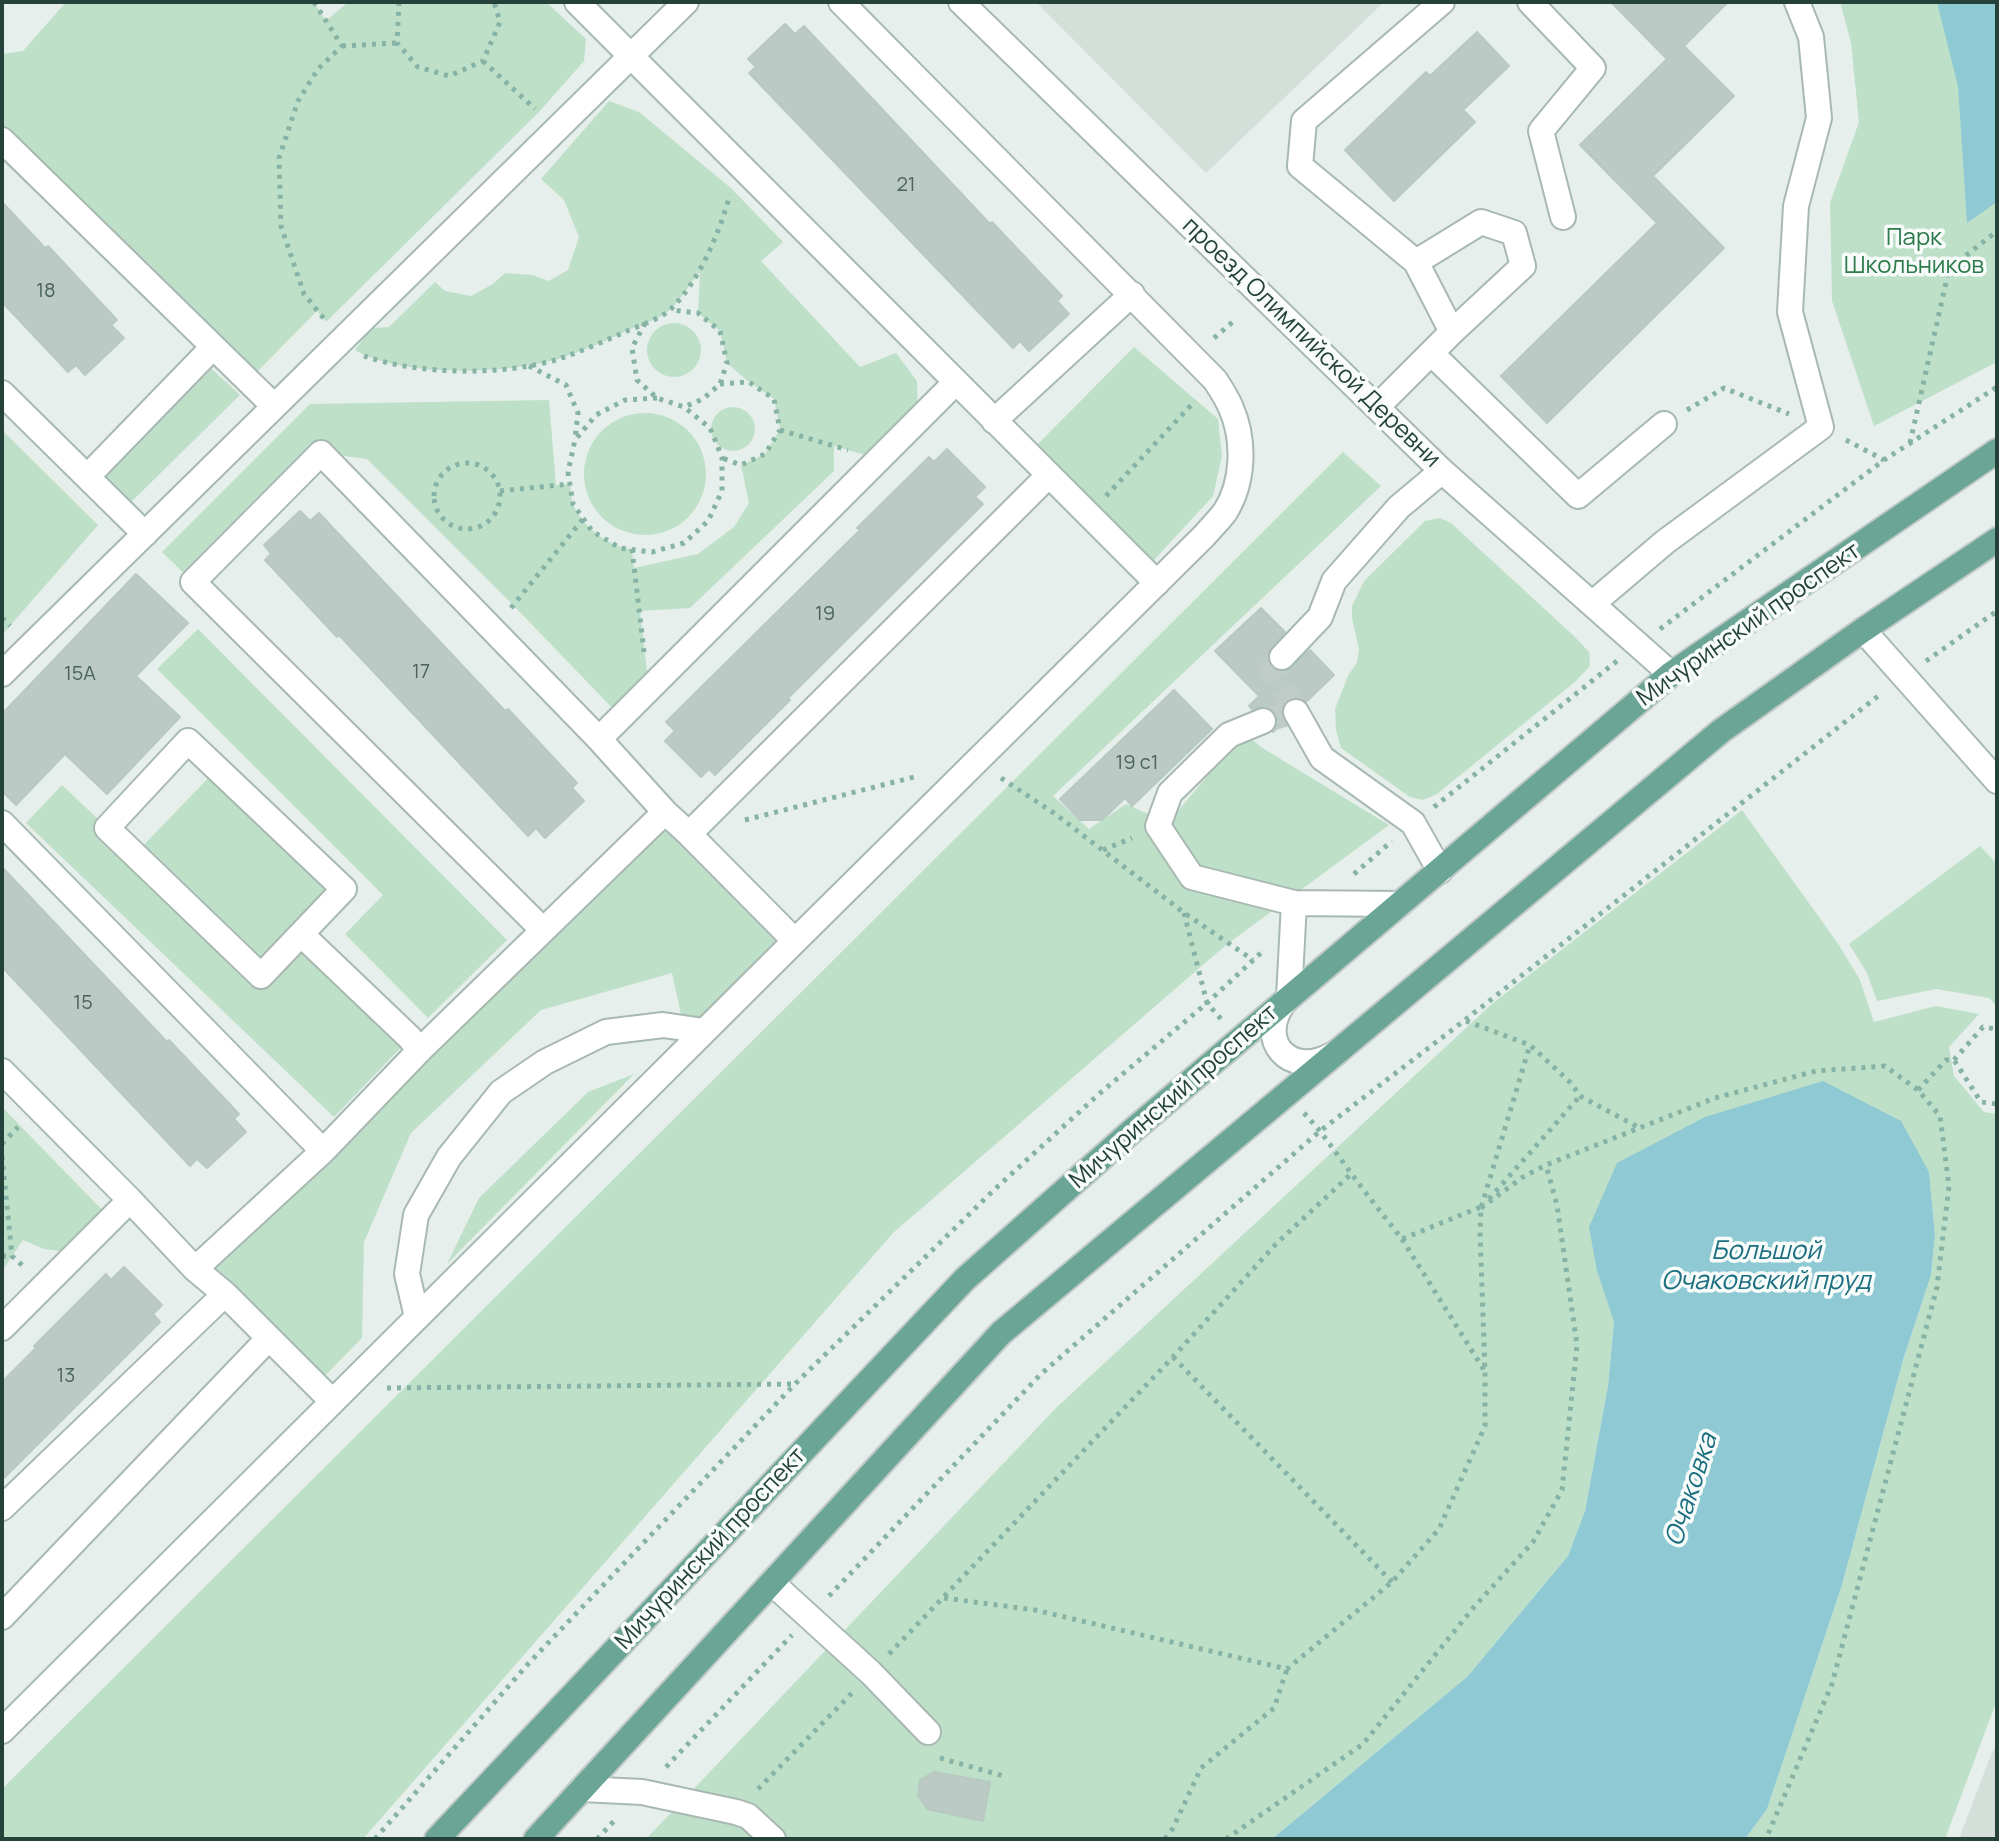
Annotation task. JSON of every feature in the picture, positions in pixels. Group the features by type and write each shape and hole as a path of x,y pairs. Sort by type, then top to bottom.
{"main road":[{"name":"Мичуринский проспект","path":"437,1839 965,1279 1132,1131 1671,674 1997,451"},
{"path":"536,1839 1001,1333 1721,731 1997,540"}],"street":[{"path":"577,2 1157,583"},
{"path":"2,674 686,2"},
{"path":"2,1731 1157,583 1225,511 1237,485 1241,461 1239,432 1231,407 1215,380 841,2"},
{"name":"проезд Олимпийской Деревни","path":"961,2 1442,471 1671,674"},
{"path":"1442,2 1304,121 1300,166 1416,262 1452,332"},
{"path":"1530,2 1593,68 1541,131 1563,217"},
{"path":"1592,604 1665,542 1821,427 1790,312 1796,206 1819,118 1811,37 1797,2"},
{"path":"2,140 274,406"},
{"path":"1377,407 1523,266 1514,233 1481,222 1416,262"},
{"path":"994,421 1132,294"},
{"path":"87,477 213,347"},
{"path":"1431,353 1578,496 1664,424"},
{"path":"599,739 956,382"},
{"path":"2,393 145,534"},
{"path":"543,930 193,582 321,453 599,739 665,812 795,941"},
{"path":"1282,657 1320,617 1334,581 1399,507 1442,471"},
{"path":"689,834 1048,476"},
{"path":"1863,630 1997,781"},
{"path":"1296,712 1322,758 1413,823 1440,871"},
{"path":"1263,721 1229,735 1170,793 1158,826 1192,877 1294,903 1400,904"},
{"path":"188,741 344,889 301,934 261,976 107,828 188,741"},
{"path":"195,1269 323,1151 419,1051 665,812"},
{"path":"2,823 323,1151"},
{"path":"1294,903 1287,999 1276,1012 1274,1039 1281,1051 1292,1060 1305,1064 1319,1062 1332,1055"},
{"path":"301,934 410,1038 419,1051"},
{"path":"417,1317 407,1274 416,1215 449,1157 501,1092 545,1062 606,1032 663,1025 704,1031"},
{"path":"2,1071 195,1269 269,1338 339,1395"},
{"path":"2,1328 130,1200"},
{"path":"2,1508 225,1294"},
{"path":"2,1617 269,1338"},
{"path":"772,1583 871,1673 928,1732"},
{"path":"582,1789 642,1792 736,1812 748,1816 773,1839"}],"path":[{"path":"399,2 397,43 418,67 449,76 483,61 500,22 494,2"},
{"path":"342,46 397,43"},
{"path":"483,61 557,129"},
{"path":"1910,444 1949,269 1997,231"},
{"path":"670,310 698,313 720,331 727,363 720,384 703,399 684,407"},
{"path":"1224,330 1235,320"},
{"path":"646,323 632,348 637,380 657,398"},
{"path":"527,365 566,385 578,413 568,472 573,504 592,531 620,548 652,552 684,543 708,521 722,491 722,458 710,428 684,407 657,398 625,400 596,415 575,440"},
{"path":"1088,516 1215,380"},
{"path":"720,384 749,382 774,399 780,430 765,454 741,465 722,458"},
{"path":"1638,645 1884,460 1997,387"},
{"path":"1664,424 1724,388"},
{"path":"780,430 879,459"},
{"path":"473,463 491,473 500,491 496,512 481,526 461,529 442,519 434,500 437,480 452,466 473,463"},
{"path":"500,491 570,484"},
{"path":"493,630 583,519"},
{"path":"632,549 649,689"},
{"path":"597,1839 1041,1374 1320,1131 1904,676 1997,611"},
{"path":"977,761 1054,813 1183,912 1253,960"},
{"path":"735,822 932,773"},
{"path":"375,1839 528,1664 795,1384 995,1189 1099,1094 1207,1003 1183,912"},
{"path":"1465,1020 1530,1045 1571,1083 1580,1096 1639,1127"},
{"path":"1918,1090 1946,1060 1954,1060 1983,1027 1997,1029"},
{"path":"1165,1839 1201,1768 1274,1708 1287,1669 1392,1582 1439,1529 1485,1426 1481,1208 1530,1045"},
{"path":"1954,1060 1981,1102 1997,1104"},
{"path":"1402,1239 1481,1208 1523,1177 1546,1165 1639,1127 1715,1098 1816,1071 1885,1066 1918,1090 1940,1116 1949,1186 1937,1287 1832,1684 1768,1838"},
{"path":"1481,1208 1580,1096"},
{"path":"1320,1131 1402,1239 1485,1372"},
{"path":"2,1156 12,1256 43,1287"},
{"path":"1226,1839 1363,1744 1474,1607 1533,1542 1562,1490 1577,1345 1557,1205 1546,1165"},
{"path":"736,1812 944,1598 1276,1244 1351,1174"},
{"path":"2,1256 12,1256"},
{"path":"1173,1357 1392,1582"},
{"path":"339,1395 795,1384"},
{"path":"944,1598 1035,1610 1287,1669"},
{"path":"928,1732 919,1741 933,1756 1007,1777"}],"shaded area":[{"path":"1036,2 1384,2 1206,173"},
{"path":"1997,1744 1997,1839 1959,1839 1992,1752"}],"green space":[{"path":"66,2 314,2 326,21 348,2 546,2 586,39 584,61 539,112 326,322 317,311 248,381 2,140 2,54 23,51"},
{"name":"Парк Школьников","path":"1840,2 1997,2 1997,362 1874,426 1832,301 1830,203 1859,122 1851,43"},
{"path":"609,101 639,112 731,188 783,242 761,261 860,367 896,353 917,381 918,419 879,459 834,446 834,471 690,608 640,611 649,689 621,717 367,459 321,453 193,582 162,552 310,404 549,400 556,485 570,484 572,502 577,512 597,534 614,544 632,549 634,568 698,554 734,527 749,503 741,465 765,454 780,429 774,399 727,363 720,331 698,313 700,272 674,306 661,316 577,352 537,364 483,370 426,369 375,359 355,350 371,328 389,327 435,282 445,291 471,296 505,273 532,275 549,281 568,270 579,237 564,200 541,179"},
{"path":"674,323 693,331 701,350 693,369 674,377 655,369 647,350 655,331"},
{"path":"1134,347 1218,419 1222,456 1213,496 1144,571 1027,455"},
{"path":"201,359 240,395 122,511 87,477"},
{"path":"733,407 748,414 755,429 748,444 733,451 718,444 711,429 718,414"},
{"path":"645,413 669,417 688,431 702,450 706,474 702,498 688,517 669,531 645,535 621,531 602,517 588,498 584,474 588,450 602,431 621,417"},
{"path":"2,430 98,525 2,635"},
{"path":"1343,452 1381,486 1053,796 1089,829 1126,804 1168,823 1243,733 1389,825 1226,945 893,1233 363,1839 2,1839 2,1789"},
{"path":"1440,518 1451,523 1574,636 1589,652 1590,666 1576,681 1437,794 1423,800 1410,797 1341,748 1335,709 1357,662 1359,650 1352,606 1364,581 1425,521"},
{"path":"198,629 507,940 428,1018 345,934 383,895 157,669"},
{"path":"218,768 344,889 301,934 410,1038 334,1117 26,823 62,785 135,854"},
{"path":"1742,810 1839,945 1860,980 1874,1022 1936,1006 1979,1014 1949,1047 1954,1076 1984,1112 1997,1114 1997,1700 1945,1839 1745,1839 1767,1809 1842,1585 1903,1360 1931,1275 1935,1235 1929,1172 1597,1271 1614,1322 1608,1386 1585,1511 1568,1556 1467,1677 1272,1839 646,1839 1057,1407 1493,1003"},
{"path":"665,812 795,941 704,1031 684,1028 672,973 541,1010 411,1133 364,1242 362,1338 316,1385 195,1269"},
{"path":"1980,846 1997,864 1997,1007 1989,998 1936,989 1877,1001 1867,973 1849,944"},
{"path":"634,1074 447,1264 479,1198 588,1092"},
{"path":"2,1107 111,1219 78,1253 44,1249 23,1240 2,1271"}],"water":[{"path":"1937,2 1997,2 1997,202 1967,223 1958,86"},
{"name":"Большой Очаковский пруд","path":"1823,1081 1901,1121 1929,1172 1935,1235 1931,1275 1903,1360 1842,1585 1767,1809 1745,1839 1272,1839 1467,1677 1568,1556 1585,1511 1608,1386 1614,1322 1597,1271 1589,1227 1617,1163 1705,1117"}],"building":[{"path":"1611,2 1728,2 1684,46 1734,96 1653,176 1724,248 1547,423 1501,376 1657,223 1580,145 1667,59"},
{"path":"785,24 795,34 804,26 1062,296 1057,301 1069,314 1029,351 1020,341 1013,348 749,73 756,67 748,59"},
{"path":"1477,32 1509,66 1463,110 1475,122 1394,201 1345,150 1426,72 1430,76"},
{"path":"2,202 117,320 111,325 124,338 85,375 76,365 68,372 2,302"},
{"path":"947,449 985,487 975,497 983,504 715,775 709,769 701,777 665,741 675,731 666,722 860,530 857,528 929,457 934,462"},
{"path":"300,511 310,521 319,513 577,783 572,788 584,801 545,838 536,828 528,836 265,560 271,554 264,545"},
{"path":"136,574 188,623 136,676 180,717 107,794 65,754 16,805 2,791 2,714"},
{"path":"1261,608 1285,632 1268,653 1272,668 1279,672 1287,671 1310,650 1334,675 1306,702 1297,697 1288,699 1281,711 1284,722 1273,732 1278,724 1276,715 1266,706 1252,709 1249,706 1259,696 1215,651"},
{"path":"1174,690 1212,729 1132,806 1125,798 1102,820 1080,820 1060,799"},
{"path":"2,867 239,1114 234,1119 246,1132 207,1168 197,1159 190,1166 2,967"},
{"path":"124,1267 162,1305 153,1314 160,1322 2,1480 2,1382 106,1274 111,1280"},
{"path":"934,1772 990,1782 983,1821 927,1809 918,1795 920,1780"}],"tunnel":[{"path":"1263,721 1296,712 1271,669 1282,657"}],"water label":[{"name":"Очаковка","path":"1692,1490"}]}
